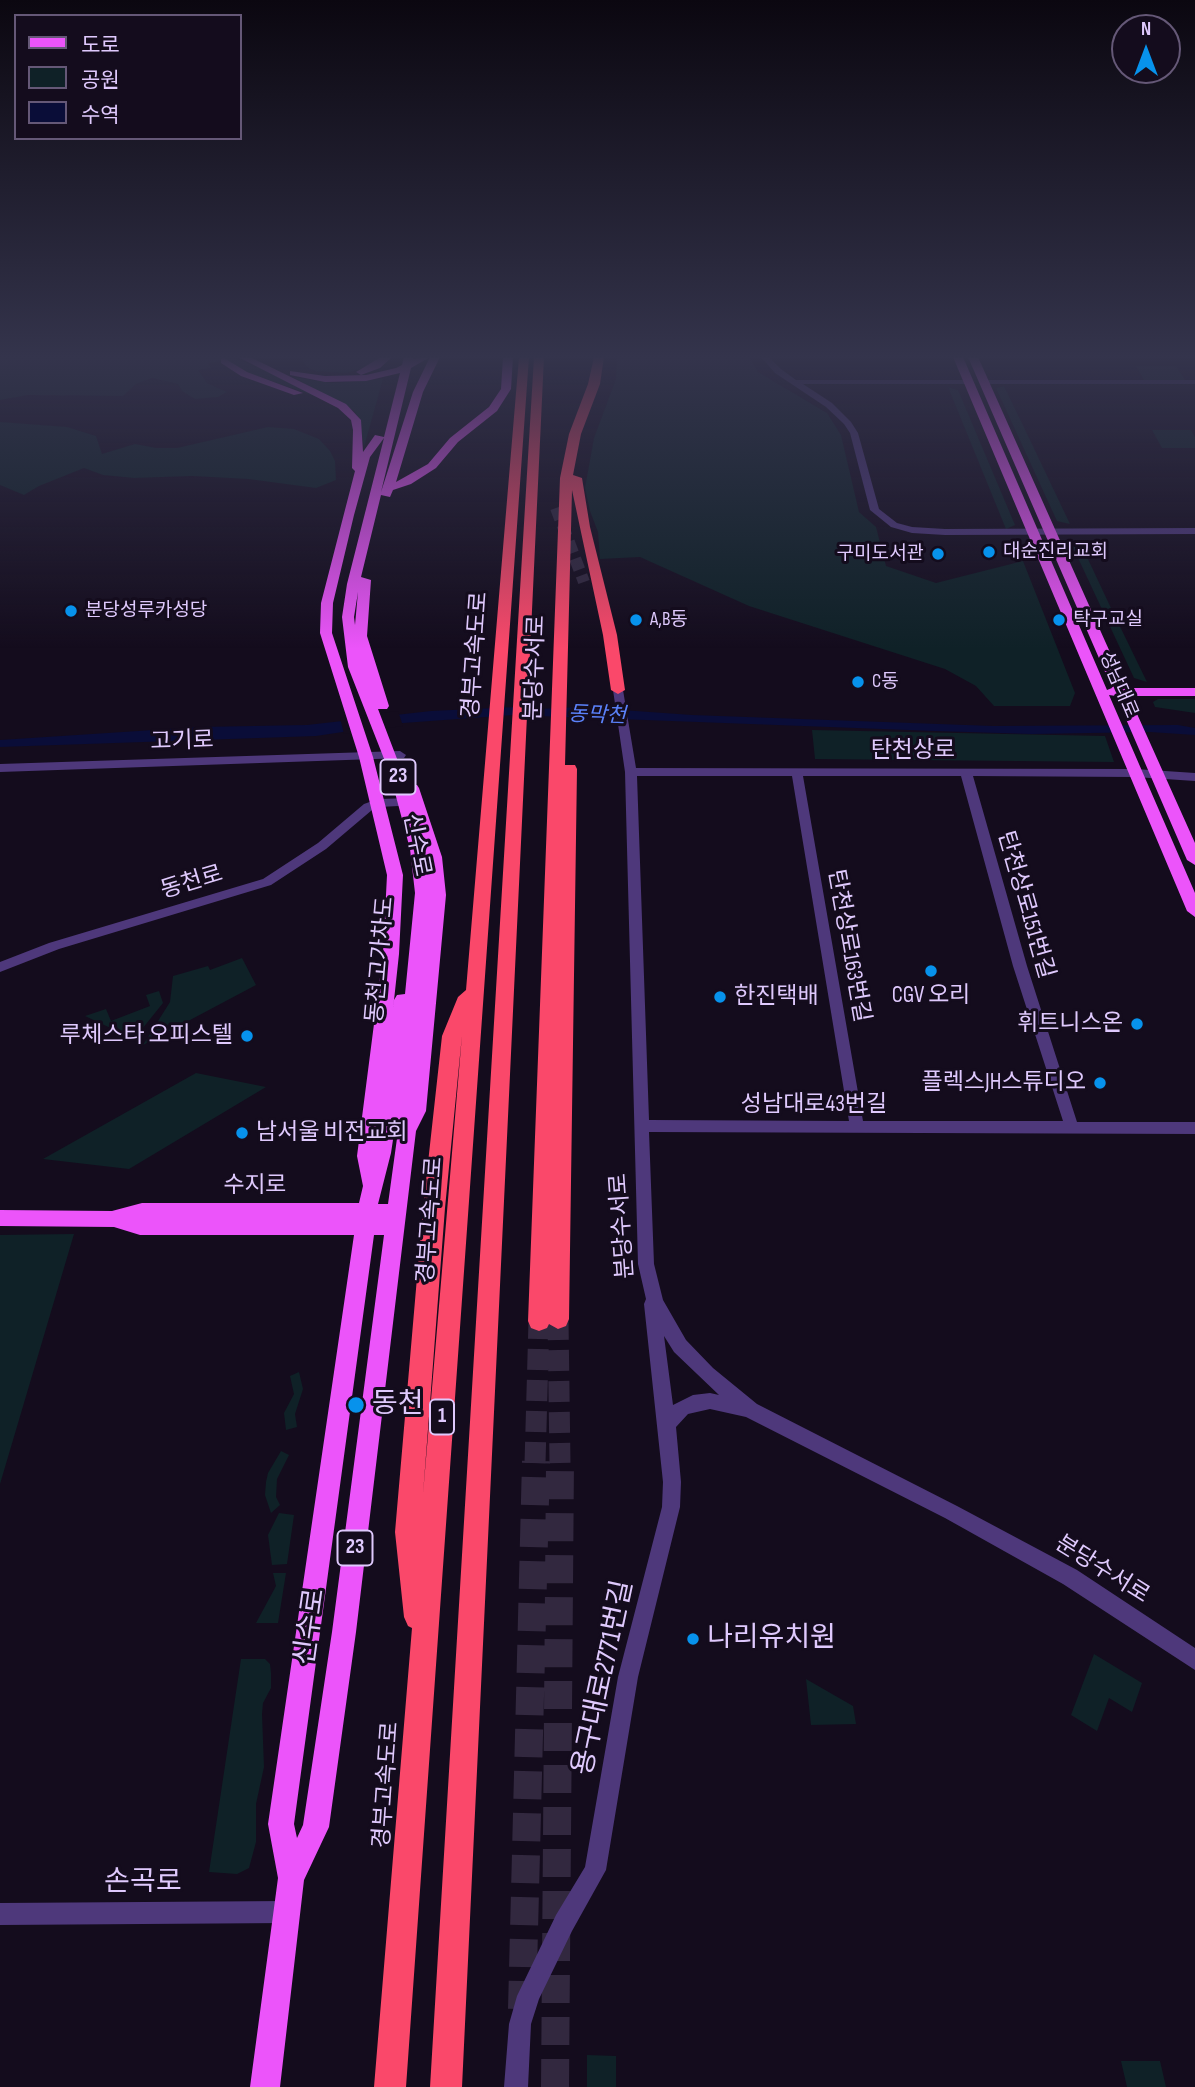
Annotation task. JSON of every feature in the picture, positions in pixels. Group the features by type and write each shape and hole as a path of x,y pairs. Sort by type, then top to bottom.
{"highway":[{"name":"경부고속도로","path":"390,2087 517,454"},
{"name":"경부고속도로","path":"446,2087 534,454"},
{"path":"556,508 558,454"},
{"name":"분당수서로","path":"548,1320 563,748 566,478 571,454"},
{"name":"분당수서로","path":"564,683 571,522 580,454"},
{"path":"576,478 584,527 610,635 613,669"},
{"path":"584,582 618,690"}],"main road":[{"path":"357,485 358,454"},
{"path":"357,485 367,454"},
{"name":"23","path":"370,514 377,454"},
{"path":"370,514 391,454"},
{"path":"370,514 390,487 400,454"},
{"path":"390,487 407,482 432,466 442,454"},
{"name":"성남대로","path":"1000,454 1195,911"},
{"name":"성남대로","path":"1016,454 1195,860"},
{"name":"신수로","path":"357,485 327,603 326,633 366,757 395,875 395,902 366,1156 371,1184"},
{"name":"신수로","path":"370,514 361,635 376,689 434,858 438,895 417,1111 407,1131"},
{"name":"동천고가차도","path":"366,1219 371,1184 382,1153 403,1047 423,916 418,849 397,774 355,667 349,637 349,608 370,514"},
{"path":"1102,697 1195,692"},
{"name":"동천고가차도","path":"397,1219 407,1131 403,1111 403,1047"},
{"name":"수지로","path":"0,1218 112,1219 140,1226 397,1219"},
{"name":"신수로","path":"292,1878 282,1824 366,1219"},
{"name":"신수로","path":"265,2087 292,1878 316,1827 397,1219"}],"street":[{"path":"858,454 875,510 886,520 904,528 925,531 1195,531"},
{"name":"분당수서로","path":"618,690 631,772 646,1264 658,1307 680,1346 720,1386 751,1410 951,1512 1070,1577 1195,1660"},
{"name":"고기로","path":"0,768 400,755"},
{"name":"탄천상로","path":"631,772 1157,773 1195,777"},
{"name":"탄천상로163번길","path":"797,772 857,1127"},
{"name":"탄천상로151번길","path":"966,772 1020,966 1048,1046 1072,1128"},
{"path":"378,803 417,802"},
{"name":"동천로","path":"0,967 54,946 267,881 308,856 364,810 378,803"},
{"name":"성남대로43번길","path":"642,1126 1195,1128"},
{"name":"용구대로2771번길","path":"516,2087 520,2024 528,1996 564,1923 595,1870 628,1677 671,1507 672,1482 667,1423 646,1264"},
{"path":"667,1423 682,1408 693,1403 710,1401 751,1410"},
{"name":"손곡로","path":"0,1914 287,1912"}],"green space":[{"path":"0,454 332,454 335,461 336,480 316,488 248,479 192,476 134,478 103,475 84,468 24,495 0,485"},
{"path":"591,454 846,454 859,512 876,527 886,566 936,583 1023,561 1075,693 1070,706 994,706 976,686 945,669 749,606 640,557 600,559 598,532 585,488"},
{"path":"976,454 985,454 1015,525 1006,529"},
{"path":"1026,454 1037,454 1070,524 1057,521"},
{"path":"1079,540 1147,682 1134,678 1072,545"},
{"path":"1158,699 1195,699 1195,713 1155,707 1153,702"},
{"path":"812,730 1105,736 1114,762 815,759"},
{"path":"242,958 256,985 143,1045 170,1002 173,976 208,966 210,970"},
{"path":"159,991 163,1003 134,1039 85,1016 106,1009 111,1021 150,1006 146,995"},
{"path":"196,1073 266,1087 129,1169 43,1159"},
{"path":"74,1234 0,1484 0,1235"},
{"path":"299,1372 303,1389 295,1414 297,1427 286,1430 284,1413 294,1394 290,1376"},
{"path":"281,1451 289,1455 277,1479 276,1497 280,1505 271,1513 265,1495 266,1482 268,1473"},
{"path":"279,1513 294,1515 287,1564 272,1565 268,1535"},
{"path":"273,1573 286,1573 278,1623 256,1623 276,1586"},
{"path":"1094,1654 1142,1683 1132,1712 1109,1698 1097,1731 1071,1715"},
{"path":"241,1659 265,1659 270,1664 271,1673 271,1688 263,1703 262,1714 264,1767 256,1804 256,1842 249,1868 237,1874 209,1872"},
{"path":"806,1679 853,1706 856,1724 811,1725"},
{"path":"587,2055 616,2056 616,2087 587,2087"},
{"path":"1121,2061 1160,2061 1166,2087 1127,2087"}],"water":[{"name":"동막천","path":"579,707 692,715 993,726 1178,725 1195,728 1195,735 1150,732 1032,734 513,715 403,723 316,736 0,747 0,740 200,727 307,725 431,711"}],"pier":[{"path":"398,711 403,726 344,734 340,718"}],"tunnel":[{"path":"556,508 584,582"},
{"path":"558,1319 560,1462"},
{"path":"535,1463 539,1321"},
{"path":"522,2009 536,1461"},
{"path":"555,2087 560,1462"}],"place":[{"name":"대순진리교회","path":"989,552"},
{"name":"구미도서관","path":"938,554"},
{"name":"분당성루카성당","path":"71,611"},
{"name":"A,B동","path":"636,620"},
{"name":"탁구교실","path":"1059,620"},
{"name":"C동","path":"858,682"},
{"name":"CGV 오리","path":"931,971"},
{"name":"한진택배","path":"720,997"},
{"name":"휘트니스온","path":"1137,1024"},
{"name":"루체스타 오피스텔","path":"247,1036"},
{"name":"플렉스JH스튜디오","path":"1100,1083"},
{"name":"남서울 비전교회","path":"242,1133"},
{"name":"동천","path":"356,1405"},
{"name":"나리유치원","path":"693,1639"}]}
